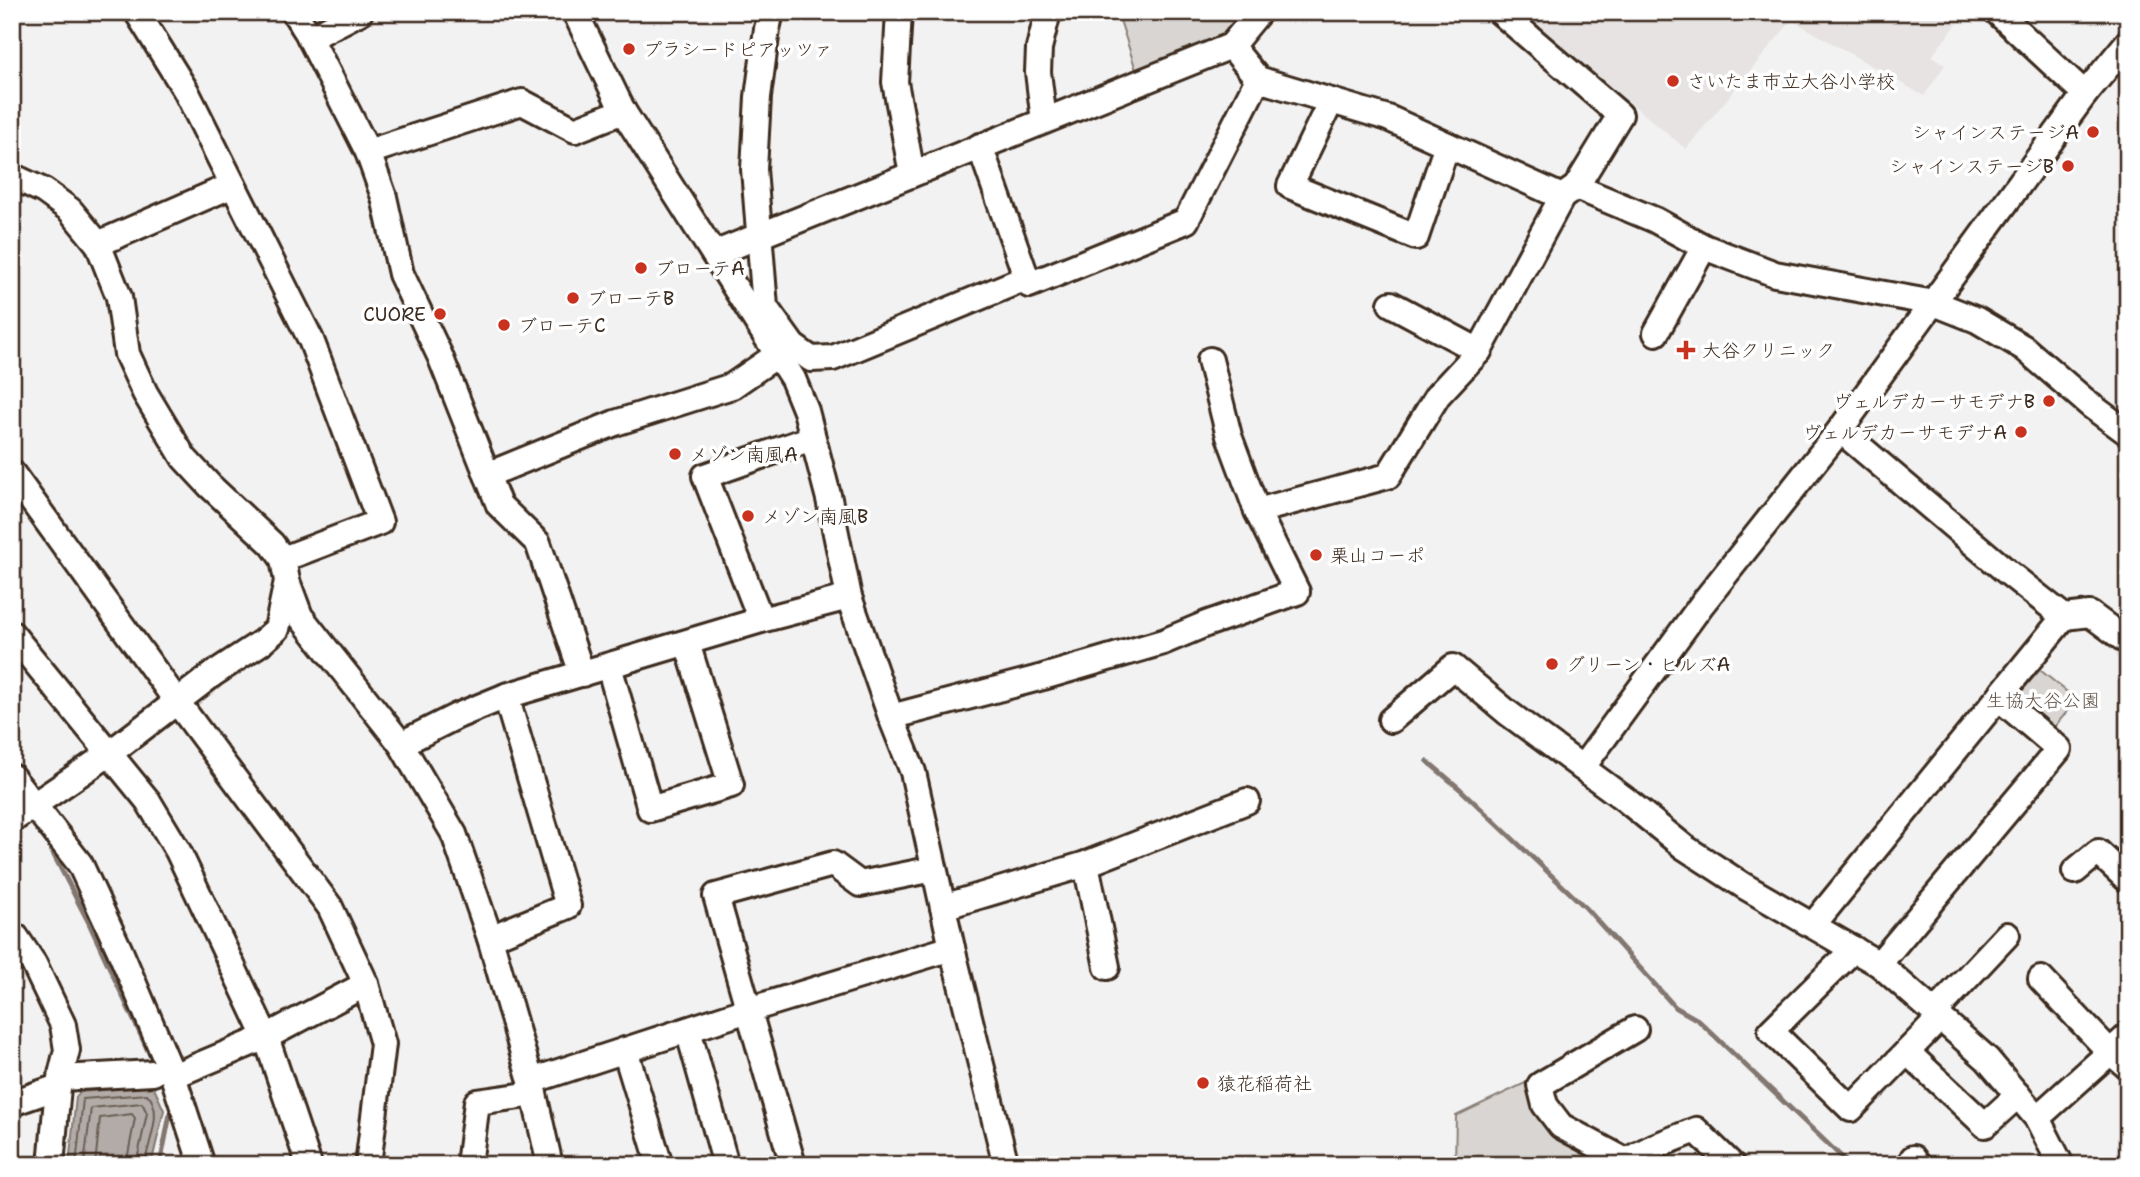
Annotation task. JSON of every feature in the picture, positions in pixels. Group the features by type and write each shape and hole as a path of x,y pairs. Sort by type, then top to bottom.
{"street":[{"path":"137,12 186,91 311,340 380,522 285,570"},
{"path":"294,12 368,152 384,197 401,274 440,356 499,505 538,543 582,674"},
{"path":"310,38 360,12"},
{"path":"575,12 623,111 793,379 806,411 829,499 849,597 913,772 952,948 1006,1165"},
{"path":"771,12 758,97 754,169 758,236 765,307 793,346 811,359 833,358 1026,278"},
{"path":"899,12 895,82 912,173"},
{"path":"1044,121 1038,72 1039,48 1048,12"},
{"path":"714,254 1231,46 1259,12"},
{"path":"1257,511 1388,476 1438,395 1479,351 1569,192 1620,115 1500,12"},
{"path":"1997,12 2085,94"},
{"path":"1583,768 1702,604 1840,430 2085,94 2118,74 2128,42"},
{"path":"1231,46 1258,79 1388,118 1447,145 1569,192 1655,220 1704,247 1775,274 1934,303 1977,320 2024,348 2090,405 2128,433"},
{"path":"980,146 1029,285 1186,221 1258,79"},
{"path":"1331,101 1290,186 1416,237 1447,145"},
{"path":"368,152 522,102 575,130 623,111"},
{"path":"12,176 44,191 70,210 99,244 120,297 127,354 145,393 184,458 272,544 285,570 300,616 401,744 454,834 490,938 532,1087 550,1165"},
{"path":"99,244 233,186"},
{"path":"1656,332 1704,247"},
{"path":"1391,304 1479,351"},
{"path":"487,475 615,423 733,386 777,355"},
{"path":"891,717 1163,642 1297,592 1257,511 1229,436 1210,360"},
{"path":"1840,430 2064,617"},
{"path":"761,620 705,475 812,438"},
{"path":"12,473 330,907 366,984 383,1044 368,1165"},
{"path":"12,820 110,753 277,629 285,570"},
{"path":"401,744 457,716 506,696 761,620 849,597"},
{"path":"1813,925 2064,617 2090,614 2128,642"},
{"path":"12,634 148,802 178,851 266,1037 309,1165"},
{"path":"609,666 650,809 731,785 687,643"},
{"path":"1391,720 1453,667 1508,713 1626,800 1684,847 1744,886 1879,964 1987,1059 2037,1118 2061,1165"},
{"path":"490,938 568,906 506,696"},
{"path":"1879,964 2059,749 1999,698"},
{"path":"12,777 80,864 120,951 163,1074 202,1165"},
{"path":"943,907 1086,864 1247,801"},
{"path":"2075,871 2098,852 2128,880"},
{"path":"793,1165 716,896 833,864 860,884 934,869"},
{"path":"1086,864 1107,967"},
{"path":"12,935 34,964 63,1025 67,1050 59,1083 51,1165"},
{"path":"1854,950 1771,1031 1852,1109 1906,1052 2007,935"},
{"path":"469,1165 477,1102 532,1087 625,1050 748,1010 952,948"},
{"path":"2037,1118 2122,1051 2041,979"},
{"path":"12,1103 59,1083 163,1074 266,1037 366,984"},
{"path":"1635,1029 1541,1085 1545,1105 1562,1126 1626,1161 1696,1130 1732,1165"},
{"path":"688,1030 726,1165"},
{"path":"625,1050 660,1165"},
{"path":"1906,1052 1985,1125 2018,1095"}],"shaded area":[{"name":"さいたま市立大谷小学校","path":"1521,12 1966,12 1932,56 1945,65 1924,96 1792,20 1686,149"}],"green space":[{"path":"1122,12 1252,12 1236,36 1136,70 1120,20"},
{"name":"生協大谷公園","path":"2040,670 2077,700 2050,732 2015,698"},
{"path":"1525,1083 1538,1114 1623,1165 1455,1165 1456,1116"}],"water":[{"path":"153,1086 164,1110 151,1165 69,1165 76,1097 80,1092"}],"waterway":[{"path":"1427,761 1586,908 1675,1007 1698,1020 1850,1165"},
{"path":"44,836 88,921 155,1066"},
{"path":"160,1165 172,1104"}],"place":[{"name":"プラシードピアッツァ","path":"629,49"},
{"name":"さいたま市立大谷小学校","path":"1673,81"},
{"name":"シャインステージA","path":"2093,132"},
{"name":"シャインステージB","path":"2068,166"},
{"name":"ブローテA","path":"641,268"},
{"name":"ブローテB","path":"573,298"},
{"name":"CUORE","path":"440,314"},
{"name":"ブローテC","path":"504,325"},
{"name":"大谷クリニック","path":"1686,350"},
{"name":"ヴェルデカーサモデナB","path":"2049,401"},
{"name":"ヴェルデカーサモデナA","path":"2021,432"},
{"name":"メゾン南風A","path":"675,454"},
{"name":"メゾン南風B","path":"748,516"},
{"name":"栗山コーポ","path":"1316,555"},
{"name":"グリーン・ヒルズA","path":"1552,664"},
{"name":"猿花稲荷社","path":"1203,1083"}]}
